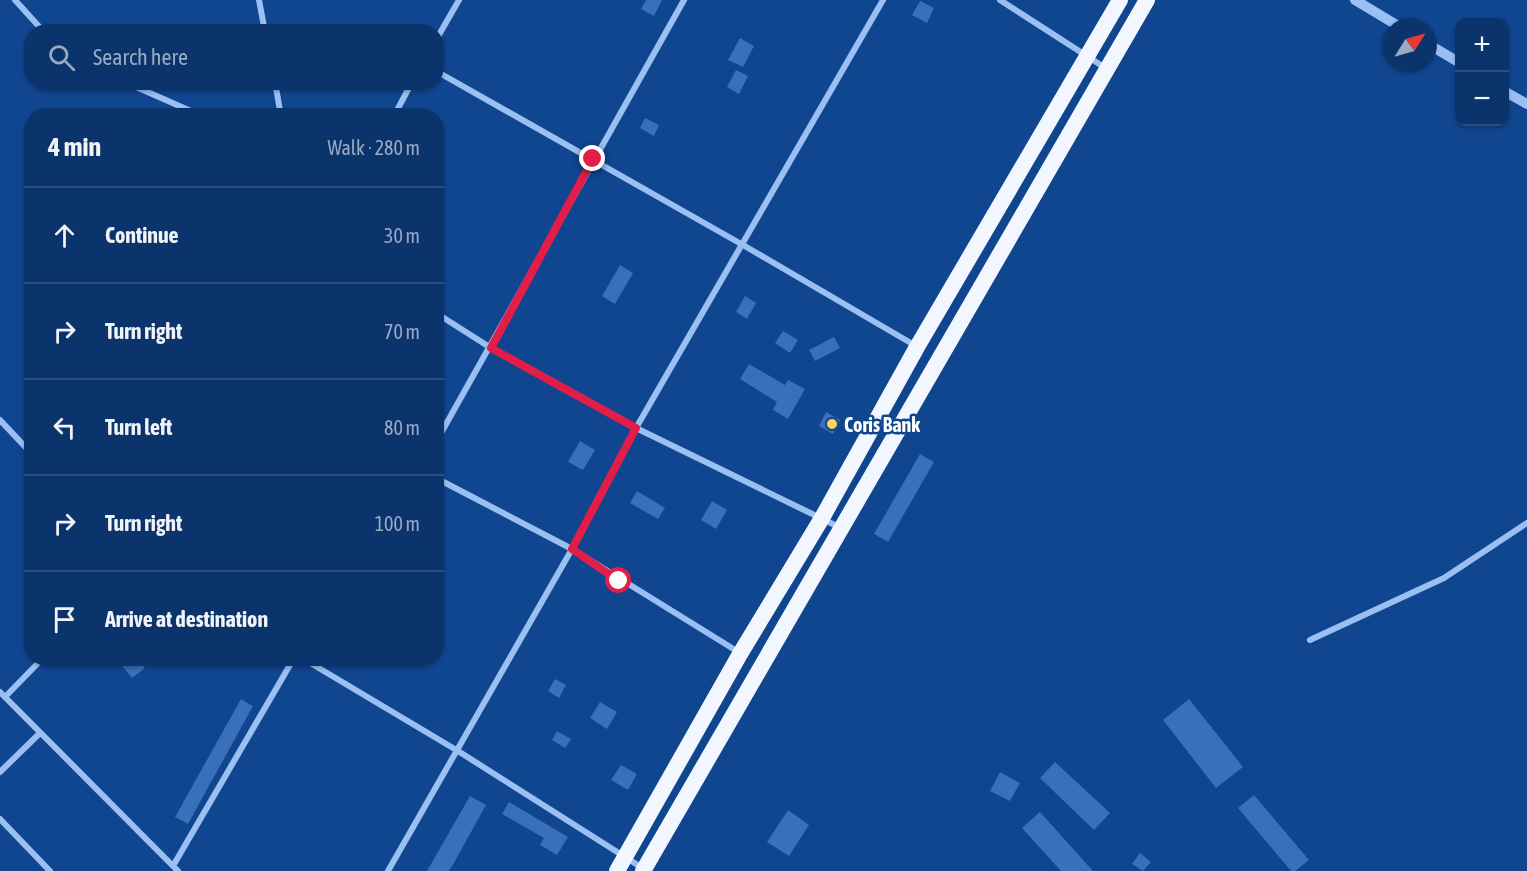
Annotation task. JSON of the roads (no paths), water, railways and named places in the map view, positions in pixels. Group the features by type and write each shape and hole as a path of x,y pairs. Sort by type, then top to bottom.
{"highway":[{"path":"620,865 740,654 822,518 917,347 1120,0"},
{"path":"644,870 1147,0"}],"street":[{"path":"15,0 37,24"},
{"path":"259,0 264,24"},
{"path":"444,26 459,0"},
{"path":"444,428 684,0"},
{"path":"388,871 572,549 636,428 883,0"},
{"path":"1000,0 1108,69"},
{"path":"1355,0 1385,18"},
{"path":"1437,49 1455,60"},
{"path":"444,75 743,244 917,347"},
{"path":"143,90 184,108"},
{"path":"276,90 280,108"},
{"path":"398,108 408,90"},
{"path":"1509,93 1524,100"},
{"path":"444,318 491,348 636,428 842,529"},
{"path":"0,420 24,446"},
{"path":"444,482 572,549 740,654"},
{"path":"1310,640 1444,578 1527,523"},
{"path":"34,666 2,695 176,868 290,666"},
{"path":"315,666 458,751 620,865 644,870"},
{"path":"0,772 40,733"},
{"path":"0,819 50,871"}],"place":[{"name":"Coris Bank","path":"832,424"}]}
